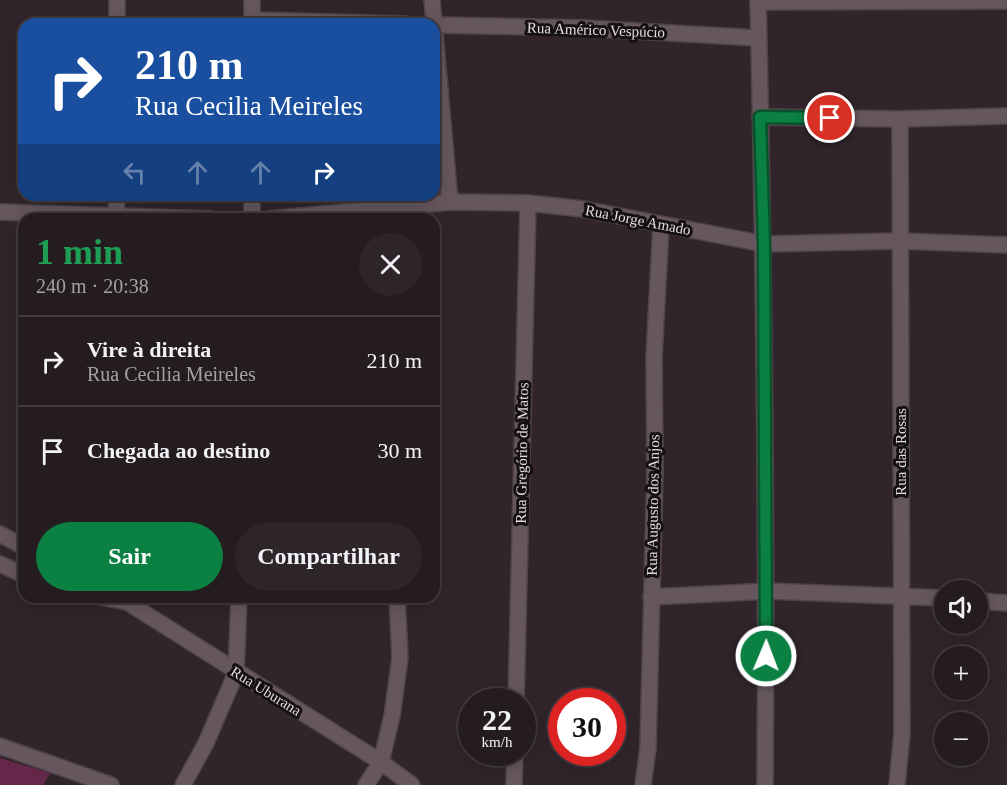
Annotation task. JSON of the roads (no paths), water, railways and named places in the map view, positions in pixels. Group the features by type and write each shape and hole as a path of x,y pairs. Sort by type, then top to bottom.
{"street":[{"path":"117,0 117,18"},
{"path":"252,0 252,18"},
{"path":"432,0 433,18"},
{"path":"765,785 764,244 758,1 1007,1"},
{"name":"Rua Américo Vespúcio","path":"440,25 584,28 758,38"},
{"path":"440,91 450,202"},
{"path":"760,117 900,119 1007,116"},
{"name":"Rua das Rosas","path":"897,785 902,733 900,119"},
{"name":"Rua Jorge Amado","path":"388,213 450,202 528,203 583,209 764,244 900,241 1007,245"},
{"name":"Rua Gregório de Matos","path":"516,688 528,203"},
{"path":"0,212 19,213"},
{"name":"Rua Augusto dos Anjos","path":"643,785 648,748 656,470 654,357 661,225"},
{"path":"0,534 18,544"},
{"path":"0,564 18,572"},
{"path":"651,597 766,591 934,597"},
{"path":"988,602 1007,603"},
{"name":"Rua Uburana","path":"133,603 236,673 381,762 412,785"},
{"path":"183,785 206,743 236,673 239,603"},
{"path":"366,785 381,762 392,716 400,658 397,603"},
{"path":"0,746 76,780 111,785"},
{"path":"514,785 515,766"}]}
